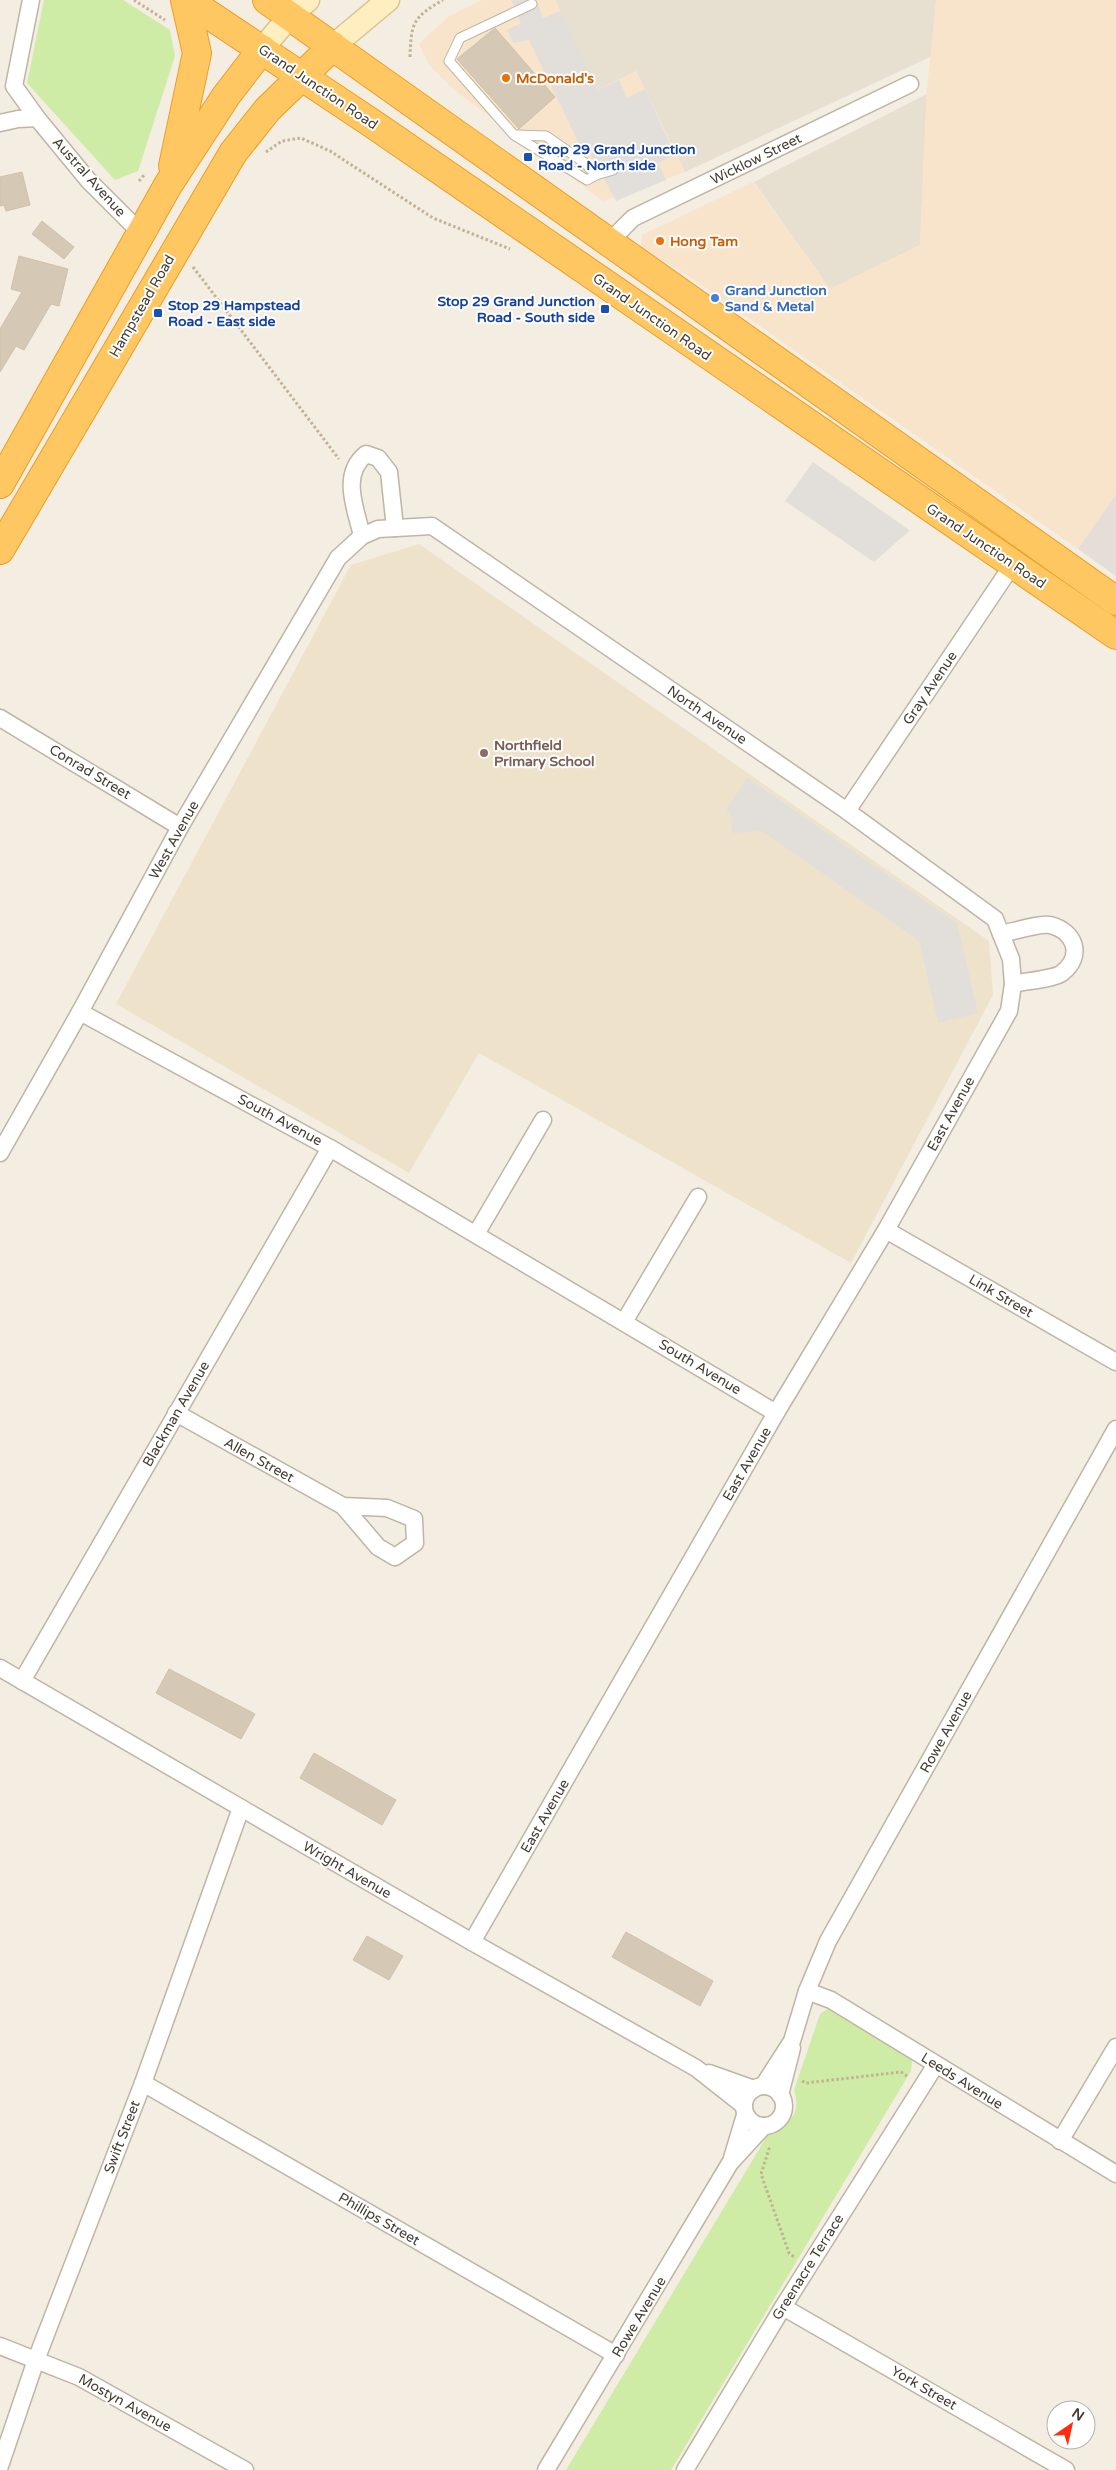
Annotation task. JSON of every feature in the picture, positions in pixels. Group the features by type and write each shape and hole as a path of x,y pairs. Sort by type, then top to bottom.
{"highway":[{"name":"Grand Junction Road","path":"186,0 302,76 1116,635"},
{"path":"168,185 196,53 186,0"},
{"name":"Grand Junction Road","path":"267,0 299,8 333,46 608,243 1116,601"},
{"name":"Hampstead Road","path":"0,550 233,153 267,110 333,46"},
{"path":"0,484 168,185 226,96 262,49"},
{"path":"588,272 608,243"},
{"path":"1013,564 1029,541"}],"main road":[{"path":"333,46 388,0"},
{"path":"262,49 299,8"}],"street":[{"name":"Austral Avenue","path":"31,0 7,88 37,118 88,180 142,234"},
{"name":"Wicklow Street","path":"608,243 633,218 910,84"},
{"path":"0,123 18,118 37,118"},
{"path":"362,536 350,482 359,460 366,454 378,458 389,472 395,528"},
{"name":"North Avenue","path":"378,529 432,526 847,811 995,919 1011,959"},
{"name":"West Avenue","path":"0,1154 80,1012 180,827 338,558 362,536 378,529"},
{"name":"Gray Avenue","path":"847,811 1013,564"},
{"name":"Conrad Street","path":"0,718 180,827"},
{"path":"1001,934 1049,925 1069,934 1076,947 1074,959 1061,973 1013,984"},
{"name":"East Avenue","path":"472,1942 776,1413 886,1230 1009,1011 1013,984 1011,959"},
{"name":"South Avenue","path":"80,1012 330,1148 776,1413"},
{"path":"476,1234 543,1120"},
{"name":"Blackman Avenue","path":"22,1681 330,1148"},
{"path":"624,1322 698,1197"},
{"name":"Link Street","path":"886,1230 1116,1362"},
{"name":"Allen Street","path":"176,1414 343,1506"},
{"name":"Rowe Avenue","path":"780,2094 792,2051 792,2041 807,1991 828,1941 1116,1429"},
{"name":"Wright Avenue","path":"0,1668 472,1942 696,2068 744,2110"},
{"name":"Swift Street","path":"0,2466 36,2360 143,2083 241,1808"},
{"name":"Leeds Avenue","path":"807,1991 831,2000 935,2066 1116,2174"},
{"name":"Rowe Avenue","path":"758,2087 792,2041"},
{"path":"1060,2141 1116,2047"},
{"name":"Greenacre Terrace","path":"685,2470 783,2307 935,2066"},
{"name":"Wright Avenue","path":"696,2068 758,2087"},
{"name":"Phillips Street","path":"143,2083 616,2355"},
{"path":"758,2087 770,2087 780,2094 784,2108 782,2115 772,2125 753,2124 744,2110 744,2099 758,2087"},
{"name":"Rowe Avenue","path":"730,2163 744,2110"},
{"name":"Rowe Avenue","path":"546,2470 730,2163 764,2126"},
{"name":"York Street","path":"783,2307 1066,2470"},
{"name":"Mostyn Avenue","path":"0,2346 79,2377 245,2470"}],"lane":[{"path":"532,4 460,38 449,61 514,135 587,180 596,175 614,170"},
{"path":"514,135 546,136 585,163 596,175"}],"path":[{"path":"410,57 411,29 420,15 443,0"},
{"path":"190,263 341,461 337,473 350,482"},
{"path":"797,2078 806,2083 901,2072 907,2076"},
{"path":"765,2146 770,2149 761,2174 789,2253 798,2259"}],"shaded area":[{"path":"482,0 555,0 598,90 636,71 685,172 603,201 458,93 430,66 419,44 449,16"},
{"path":"511,0 536,0 543,18 561,11 598,90 619,80 627,98 645,89 675,155 658,163 666,180 616,201 590,153 581,148 529,40 513,43 507,30 521,23"},
{"path":"555,0 936,0 932,56 685,172 636,71 598,90"},
{"path":"936,0 1116,0 1116,494 1078,549 687,275 641,247 642,235 753,182 830,289 920,245 926,99"},
{"path":"927,94 920,245 830,289 754,182"},
{"path":"813,462 909,531 874,562 785,501"},
{"path":"1116,494 1116,576 1078,549"},
{"name":"Northfield Primary School","path":"419,544 989,941 993,995 851,1263 479,1053 409,1173 116,1004 351,565"},
{"path":"747,777 957,923 978,1013 938,1023 919,941 762,831 732,833 730,814 726,811"}],"green space":[{"path":"44,0 123,0 170,30 175,56 138,171 115,180 27,83"},
{"path":"829,2008 840,2010 906,2051 912,2061 911,2071 671,2470 566,2470 767,2136 786,2123 794,2113 796,2099 794,2090 820,2014"}],"building":[{"name":"McDonald's","path":"495,28 555,97 519,129 457,59"},
{"path":"22,172 30,205 6,211 4,205 0,206 0,177"},
{"path":"42,221 74,247 64,259 32,234"},
{"path":"19,256 68,269 59,306 51,304 24,350 16,346 0,372 0,329 22,292 11,289"},
{"path":"169,1669 255,1714 241,1739 156,1693"},
{"path":"314,1753 396,1800 382,1825 300,1778"},
{"path":"626,1932 713,1981 700,2006 612,1957"},
{"path":"367,1936 403,1956 389,1980 353,1960"}],"place":[{"name":"McDonald's","path":"506,78"},
{"name":"Stop 29 Grand Junction Road - North side","path":"528,157"},
{"name":"Hong Tam","path":"660,241"},
{"name":"Grand Junction Sand & Metal","path":"715,298"},
{"name":"Stop 29 Grand Junction Road - South side","path":"605,309"},
{"name":"Stop 29 Hampstead Road - East side","path":"158,313"},
{"name":"Northfield Primary School","path":"484,753"}]}
